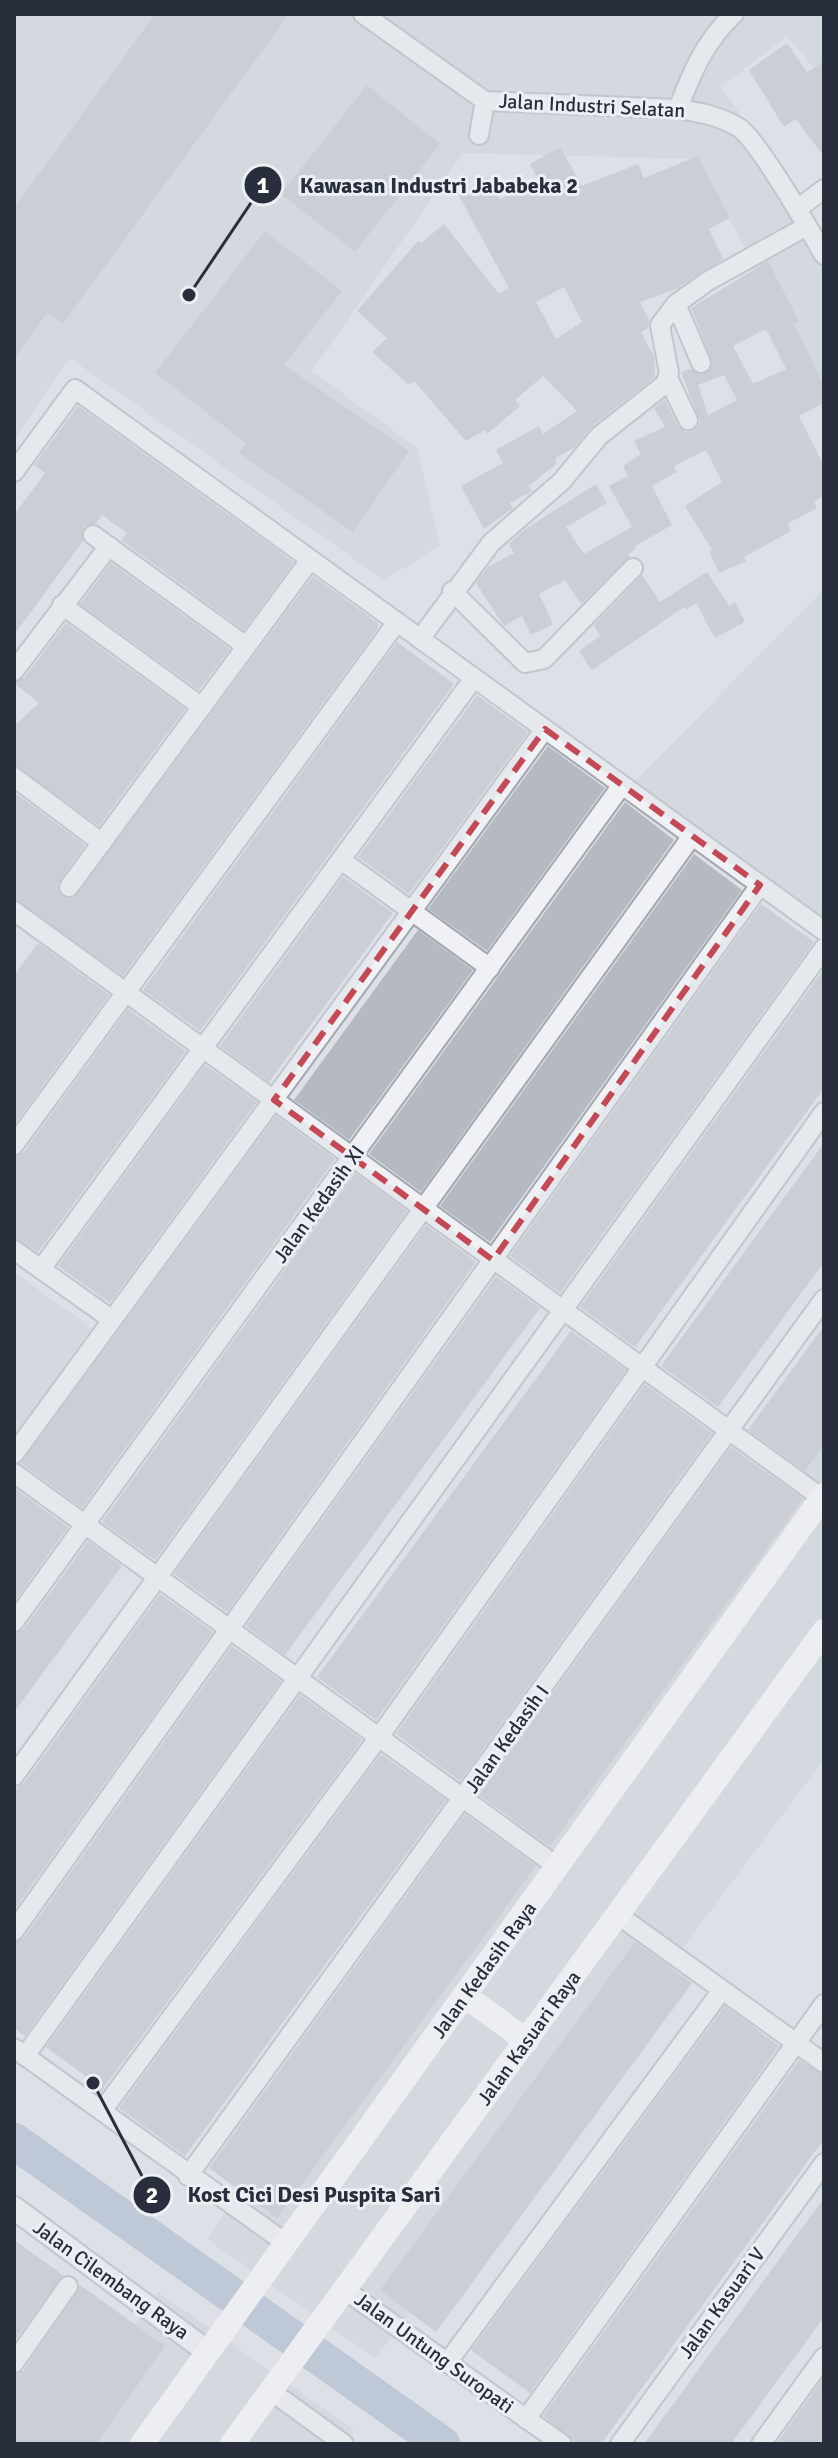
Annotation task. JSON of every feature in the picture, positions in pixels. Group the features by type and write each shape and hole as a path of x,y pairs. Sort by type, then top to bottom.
{"main road":[{"name":"Jalan Kedasih Raya","path":"142,2444 823,1497"},
{"name":"Jalan Kasuari Raya","path":"232,2444 824,1631"},
{"path":"465,1996 527,2041"}],"street":[{"name":"Jalan Industri Selatan","path":"363,14 485,101 678,109 707,114 741,128 797,209 824,255"},
{"path":"678,109 694,67 722,14"},
{"path":"715,32 734,14"},
{"path":"479,135 485,101"},
{"path":"797,209 824,189"},
{"path":"688,420 668,378 660,325 676,304 807,226"},
{"path":"676,304 701,363"},
{"path":"420,639 452,591 491,543 562,481 599,436 668,378"},
{"path":"14,472 75,389 824,931"},
{"path":"93,535 246,646"},
{"path":"14,671 109,546"},
{"path":"69,887 310,560"},
{"path":"452,591 525,663 544,659 633,568"},
{"path":"62,605 202,707"},
{"path":"14,1145 397,622"},
{"path":"41,1269 474,678"},
{"path":"14,1454 545,729"},
{"path":"14,777 102,843"},
{"name":"Jalan Kedasih XI","path":"14,1622 622,785"},
{"path":"14,1776 692,836"},
{"path":"341,860 490,968"},
{"path":"14,1931 760,885"},
{"path":"14,911 823,1497"},
{"path":"282,2250 20,2052 297,1678 824,948"},
{"path":"102,2111 379,1737 640,1366 824,1112"},
{"path":"14,1250 111,1319"},
{"name":"Jalan Kedasih I","path":"188,2176 824,1299"},
{"path":"14,1473 558,1867"},
{"path":"618,1915 824,2063"},
{"path":"447,2363 722,1990"},
{"path":"526,2419 824,2004"},
{"name":"Jalan Kasuari V","path":"620,2444 824,2163"},
{"name":"Jalan Cilembang Raya","path":"14,2208 213,2346"},
{"path":"14,2363 68,2286"},
{"name":"Jalan Untung Suropati","path":"341,2295 447,2363 562,2444"},
{"path":"761,2444 824,2357"},
{"path":"275,2385 344,2444"}],"highlighted area":[{"path":"545,729 760,885 493,1260 274,1100"}],"shaded area":[{"path":"14,14 824,14 824,74 820,76 787,36 721,87 824,233 824,394 697,159 463,153 312,371 417,448 440,546 384,580 70,358 14,440"},
{"path":"824,589 824,927 629,788"},
{"path":"14,1272 91,1328 14,1438"},
{"path":"824,1392 824,1759 375,2359 207,2239"},
{"path":"158,2292 354,2430 344,2444 49,2444"}],"building":[{"path":"155,14 289,14 63,324 47,313 14,359 14,208"},
{"path":"787,43 807,72 824,62 824,157 796,119 784,127 749,70"},
{"path":"367,85 440,144 355,252 281,194"},
{"path":"560,147 582,186 638,164 644,178 698,156 730,218 709,229 723,259 676,289 640,302 649,320 648,328 641,332 654,357 655,377 591,427 575,447 556,458 556,464 529,486 532,491 510,503 513,508 484,529 461,486 503,463 496,450 539,426 543,434 577,411 543,376 515,400 520,406 487,434 485,430 466,441 414,381 409,385 372,352 387,338 357,311 418,241 421,243 444,224 499,294 509,288 458,194 488,177 500,199 539,181 530,164","holes":["564,287 582,322 556,339 536,302"]},
{"path":"265,231 342,291 284,365 409,451 353,532 239,453 246,443 155,373"},
{"path":"768,261 799,321 794,324 824,386 824,403 799,416 824,466 824,496 814,501 817,508 787,524 791,531 744,557 746,561 719,573 709,551 712,550 685,506 722,482 706,450 674,466 677,472 652,486 672,525 635,546 636,549 628,554 630,557 581,604 565,580 539,594 553,624 531,635 522,616 504,626 476,583 488,567 514,553 509,544 524,530 596,484 607,503 566,527 584,554 632,527 609,486 628,476 623,466 641,454 634,441 665,427 654,408 665,399 677,425 686,432 694,430 700,422 681,372 691,369 705,374 713,364 691,308","holes":["766,329 786,369 753,384 733,346","724,375 737,400 708,415 698,385"]},
{"path":"78,406 294,562 244,630 121,540 127,533 102,515 96,523 84,527 83,541 14,635 14,515 45,473 34,465"},
{"path":"111,563 230,649 199,690 80,604"},
{"path":"707,572 729,606 735,602 745,622 715,638 696,603 686,610 684,607 592,670 579,651 600,636 594,625 642,575 660,602"},
{"path":"313,576 378,623 378,628 123,976 14,899 14,792 85,845 57,885 63,897 74,898"},
{"path":"66,623 185,709 99,826 14,765 14,726 39,703 14,683 24,678"},
{"path":"397,642 454,684 200,1031 143,990"},
{"path":"477,695 528,732 409,894 358,857"},
{"path":"548,746 605,788 487,951 428,909"},
{"path":"625,802 674,840 421,1192 369,1154"},
{"path":"694,854 742,890 490,1242 440,1206"},
{"path":"343,877 393,913 269,1082 220,1046"},
{"path":"761,904 814,942 560,1293 510,1256"},
{"path":"418,930 473,970 349,1140 294,1100"},
{"path":"38,943 109,995 14,1125 14,976"},
{"path":"824,969 824,1088 635,1347 580,1307"},
{"path":"128,1009 186,1051 38,1252 14,1238 14,1157 24,1152"},
{"path":"205,1065 257,1102 110,1303 58,1266"},
{"path":"276,1116 335,1159 82,1508 21,1463"},
{"path":"824,1143 824,1262 718,1407 661,1366"},
{"path":"355,1173 407,1211 155,1560 102,1522"},
{"path":"426,1225 476,1262 227,1612 174,1574"},
{"path":"496,1276 540,1308 285,1655 246,1626"},
{"path":"824,1326 824,1445 805,1471 748,1430"},
{"path":"571,1331 626,1370 376,1720 317,1677"},
{"path":"645,1384 712,1433 460,1781 396,1734"},
{"path":"731,1447 803,1499 550,1846 479,1795"},
{"path":"14,1488 68,1527 14,1602"},
{"path":"88,1541 122,1566 14,1712 14,1634 24,1629"},
{"path":"160,1594 213,1632 14,1910 14,1791 24,1783"},
{"path":"232,1646 281,1681 25,2036 14,2028 14,1943 24,1938"},
{"path":"300,1695 362,1740 99,2094 83,2083 87,2077 46,2047"},
{"path":"381,1754 446,1800 185,2156 119,2108"},
{"path":"465,1814 536,1866 277,2218 209,2168"},
{"path":"635,1942 692,1983 436,2332 380,2290"},
{"path":"725,2006 779,2046 530,2393 471,2350"},
{"path":"799,2060 824,2075 824,2139 601,2444 578,2444 543,2416"},
{"path":"824,2198 824,2317 731,2444 644,2444"},
{"path":"14,2240 63,2275 14,2342"},
{"path":"80,2285 165,2346 96,2444 14,2444 14,2375 24,2370"},
{"path":"824,2377 824,2438 819,2444 776,2444"}],"waterway":[{"path":"14,2141 442,2444"}],"place":[{"name":"Kawasan Industri Jababeka 2","path":"189,295"},
{"name":"Kost Cici Desi Puspita Sari","path":"93,2083"}]}
